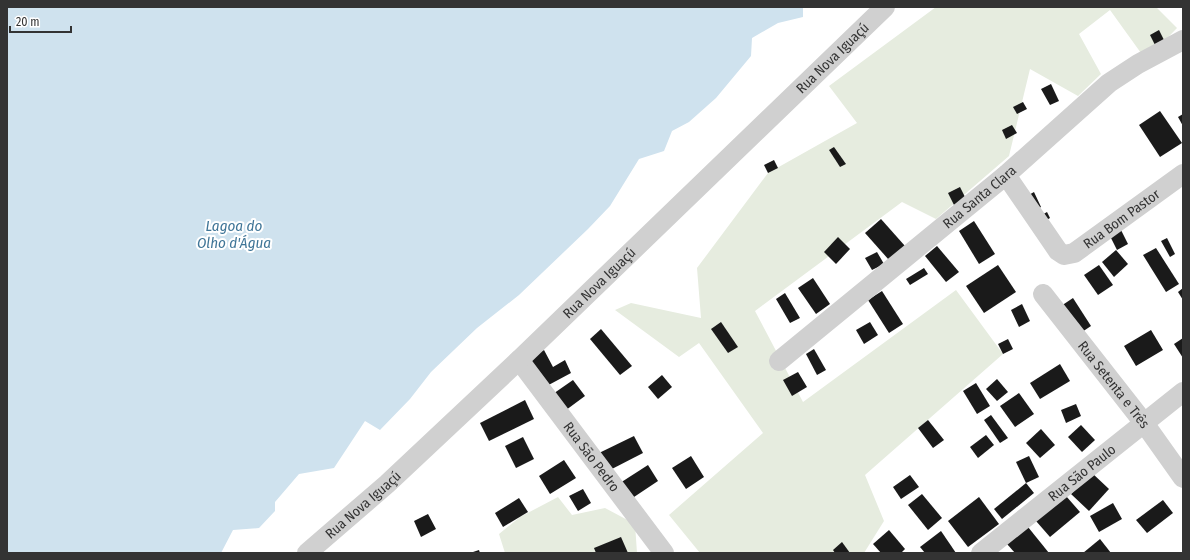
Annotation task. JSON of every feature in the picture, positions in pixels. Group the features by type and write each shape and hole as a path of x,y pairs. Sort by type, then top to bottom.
{"street":[{"name":"Rua Nova Iguaçú","path":"307,553 387,484 519,360 820,72 885,7"},
{"name":"Rua Santa Clara","path":"779,361 1006,175 1109,83 1138,64 1183,40"},
{"name":"Rua Bom Pastor","path":"1006,175 1058,251 1064,255 1074,253 1183,174"},
{"name":"Rua Setenta e Três","path":"1043,294 1144,423 1183,478"},
{"name":"Rua São Pedro","path":"519,360 664,553"},
{"name":"Rua São Paulo","path":"981,553 1183,392"}],"shaded area":[{"path":"936,7 1156,7 1177,28 1146,60 1110,10 1079,34 1101,74 1078,96 1030,69 1009,156 936,219 902,202 755,311 803,402 956,290 1003,354 865,475 884,521 864,553 700,553 669,515 763,433 699,343 679,357 615,310 631,303 701,318 697,268 768,173 857,123 829,86"},
{"path":"558,497 572,515 605,508 635,524 637,553 505,553 499,534 520,517"}],"water":[{"name":"Lagoa do Olho d'Água","path":"7,7 803,7 803,17 778,23 752,38 751,56 716,98 689,122 672,131 664,151 639,159 610,206 588,229 519,295 477,328 431,372 410,399 380,430 365,421 334,468 299,474 275,502 275,511 259,528 233,530 221,553 7,553"}],"building":[{"path":"1159,30 1165,42 1156,47 1150,35"},
{"path":"1051,84 1059,101 1050,105 1041,89"},
{"path":"1023,102 1027,109 1017,114 1013,107"},
{"path":"1160,111 1182,143 1160,157 1139,125"},
{"path":"1183,114 1183,126 1178,117"},
{"path":"1012,125 1017,133 1006,139 1002,130"},
{"path":"834,147 846,164 840,167 829,150"},
{"path":"774,160 778,168 768,173 764,165"},
{"path":"960,187 966,199 954,205 948,193"},
{"path":"1034,192 1041,207 1034,211 1027,196"},
{"path":"1047,212 1050,218 1043,222 1040,216"},
{"path":"881,219 905,246 889,260 865,233"},
{"path":"974,221 995,254 979,264 959,231"},
{"path":"1121,230 1128,244 1117,250 1110,236"},
{"path":"838,237 850,249 836,264 824,252"},
{"path":"1167,238 1175,254 1170,257 1161,241"},
{"path":"937,246 959,272 946,282 925,256"},
{"path":"1156,248 1179,284 1166,292 1143,255"},
{"path":"1116,250 1128,264 1114,277 1102,262"},
{"path":"877,252 884,264 872,270 865,258"},
{"path":"998,265 1016,292 984,313 966,286"},
{"path":"1099,265 1113,285 1098,295 1084,275"},
{"path":"924,268 928,274 910,285 906,279"},
{"path":"813,278 830,304 816,314 798,288"},
{"path":"1183,288 1183,300 1178,292"},
{"path":"882,291 903,324 889,333 868,300"},
{"path":"785,293 800,318 790,323 776,299"},
{"path":"1073,298 1091,326 1079,334 1061,306"},
{"path":"1022,304 1030,321 1019,327 1011,310"},
{"path":"721,322 738,347 728,353 711,329"},
{"path":"870,322 878,335 864,344 856,330"},
{"path":"601,329 632,366 620,375 590,339"},
{"path":"1151,330 1163,350 1136,366 1124,346"},
{"path":"1183,338 1183,358 1174,344"},
{"path":"1008,339 1013,349 1003,354 998,344"},
{"path":"814,349 826,370 817,375 806,354"},
{"path":"544,350 553,367 565,360 571,373 543,388 527,359"},
{"path":"1060,364 1070,381 1040,399 1030,383"},
{"path":"798,372 807,387 792,396 783,380"},
{"path":"662,375 672,387 658,399 648,387"},
{"path":"997,379 1008,392 997,401 986,389"},
{"path":"573,380 585,396 562,413 550,396"},
{"path":"976,383 990,406 977,414 963,391"},
{"path":"1019,393 1034,414 1015,427 1000,406"},
{"path":"525,400 534,419 489,441 480,423"},
{"path":"1076,404 1081,416 1066,423 1061,410"},
{"path":"991,415 1008,438 1000,443 984,420"},
{"path":"928,420 944,440 933,448 918,428"},
{"path":"1081,425 1095,440 1082,452 1068,437"},
{"path":"1041,429 1055,445 1040,458 1026,443"},
{"path":"986,435 994,445 978,458 970,447"},
{"path":"634,436 643,453 608,471 599,453"},
{"path":"523,437 534,459 516,468 505,446"},
{"path":"691,456 704,477 686,489 672,468"},
{"path":"1029,456 1039,477 1026,483 1016,462"},
{"path":"564,460 576,478 550,494 539,476"},
{"path":"648,465 658,481 631,499 620,483"},
{"path":"1092,473 1109,489 1089,511 1071,494"},
{"path":"910,475 919,487 901,499 893,487"},
{"path":"1026,483 1034,493 1002,519 994,509"},
{"path":"583,489 591,503 578,511 569,496"},
{"path":"922,494 942,518 928,530 908,505"},
{"path":"1066,496 1080,512 1050,537 1036,521"},
{"path":"979,497 999,524 968,547 948,521"},
{"path":"519,498 528,512 503,527 495,513"},
{"path":"1163,500 1173,513 1147,533 1136,520"},
{"path":"1113,503 1122,519 1099,532 1090,516"},
{"path":"428,514 436,529 421,537 414,521"},
{"path":"1028,527 1049,553 1015,553 1007,544"},
{"path":"889,530 905,549 901,553 881,553 873,544"},
{"path":"941,531 956,553 925,553 920,547"},
{"path":"621,537 628,553 596,553 594,548"},
{"path":"1100,539 1111,553 1083,553"},
{"path":"842,542 850,553 835,553 833,550"},
{"path":"479,550 480,553 470,553"}]}
